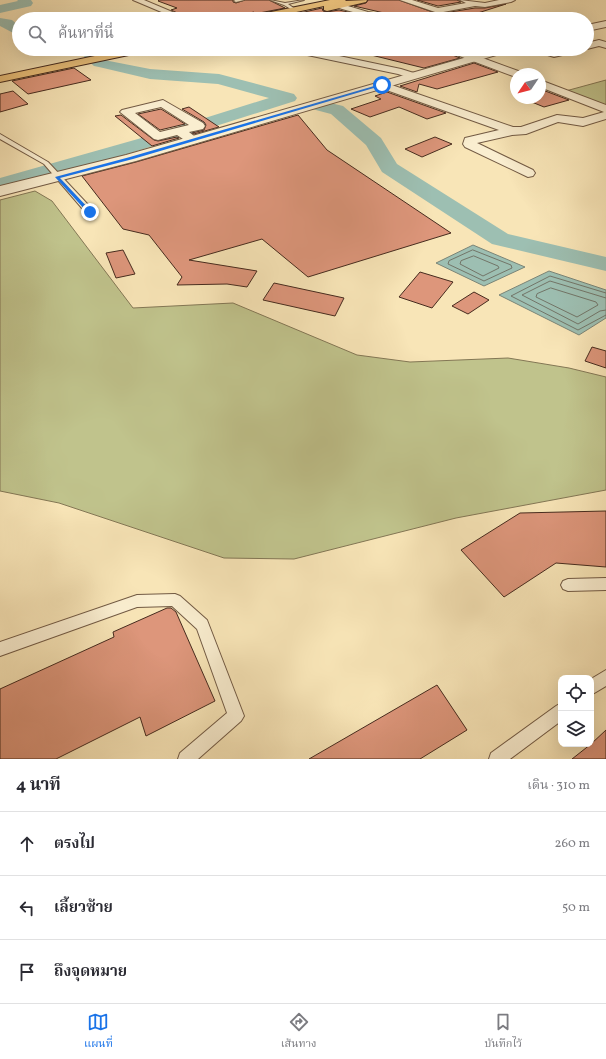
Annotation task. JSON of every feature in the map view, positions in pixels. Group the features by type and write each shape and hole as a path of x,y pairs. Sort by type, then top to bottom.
{"highway":[{"path":"284,12 338,2 363,0"},
{"path":"305,12 338,2"},
{"path":"0,70 65,56"},
{"path":"0,77 99,56"},
{"path":"0,77 100,56"},
{"path":"0,77 66,65 102,56"}],"street":[{"path":"137,0 167,12"},
{"path":"404,0 438,11 475,4"},
{"path":"464,0 475,4 485,5 511,0"},
{"path":"338,2 362,12"},
{"path":"594,27 606,24"},
{"path":"594,29 606,32"},
{"path":"594,44 599,43 606,45"},
{"path":"326,56 401,72 413,76"},
{"path":"471,56 510,71"},
{"path":"0,191 131,158 186,135 382,85 478,56"},
{"path":"382,85 512,131"},
{"path":"546,85 606,109"},
{"path":"163,102 200,126 186,135 158,136 126,112 163,102"},
{"path":"528,173 469,144 469,141 512,131 522,131 557,118 584,122 606,115"}],"lane":[{"path":"236,1 242,0"},
{"path":"272,0 284,4 294,10"},
{"path":"284,4 302,0"},
{"path":"325,0 338,2"},
{"path":"0,136 46,163 90,212"},
{"path":"568,584 606,584"},
{"path":"0,649 138,601 175,600 202,625 236,716 186,759"},
{"path":"594,686 606,677"},
{"path":"497,759 558,713"}],"green space":[{"path":"606,80 606,109 562,92"},
{"path":"35,191 52,201 133,308 233,303 357,355 410,362 508,358 569,368 606,377 606,490 456,518 294,559 224,558 59,503 0,491 0,200"}],"water":[{"path":"473,245 525,267 484,286 436,263"},
{"path":"549,271 606,290 606,318 579,335 499,295"}],"building":[{"path":"233,0 233,2 236,3 245,0 269,0 285,8 264,12 175,12 171,10 177,8 158,1"},
{"path":"368,0 399,0 432,12 380,12 354,6 366,3"},
{"path":"417,0 457,0 461,2 438,6"},
{"path":"506,4 481,12 450,12 485,8"},
{"path":"322,8 323,11 327,12 304,12"},
{"path":"339,10 348,12 327,12"},
{"path":"375,56 455,56 460,58 424,68"},
{"path":"474,63 498,72 437,89 419,84 417,92 400,86"},
{"path":"74,68 91,80 28,94 12,81"},
{"path":"13,91 28,104 0,112 0,94"},
{"path":"546,91 569,100 544,107 537,104 546,104"},
{"path":"387,92 446,113 427,119 399,107 370,117 351,109 381,99 375,96"},
{"path":"189,107 219,127 194,134 192,133 204,130 206,125 204,122 182,109"},
{"path":"161,109 185,124 160,130 138,114"},
{"path":"121,115 154,140 158,141 177,137 179,138 152,146 115,116"},
{"path":"298,115 327,150 451,233 308,277 262,239 189,260 257,271 247,287 227,284 177,285 182,277 149,235 123,229 82,176 136,162"},
{"path":"435,137 452,144 422,157 405,149"},
{"path":"123,250 135,274 116,278 106,253"},
{"path":"420,272 453,282 432,308 399,297"},
{"path":"274,283 344,298 335,316 263,300"},
{"path":"474,292 489,300 468,314 452,306"},
{"path":"592,347 606,351 606,368 585,361"},
{"path":"606,511 606,567 556,563 504,597 461,550 520,513"},
{"path":"167,608 171,608 176,612 215,701 146,736 140,717 56,759 0,759 0,689 114,637 113,632"},
{"path":"437,685 467,730 420,759 309,759"},
{"path":"606,730 606,759 572,759 587,747 594,747 594,741"}],"waterway":[{"path":"0,9 27,3 23,0"},
{"path":"0,22 7,23 12,27"},
{"path":"91,57 99,63 150,74 219,79 287,97"},
{"path":"0,184 144,143 287,97"},
{"path":"318,105 337,110 374,142 389,168 500,239 606,264"}],"route":[{"path":"90,212 58,177 131,158 382,85"}]}
